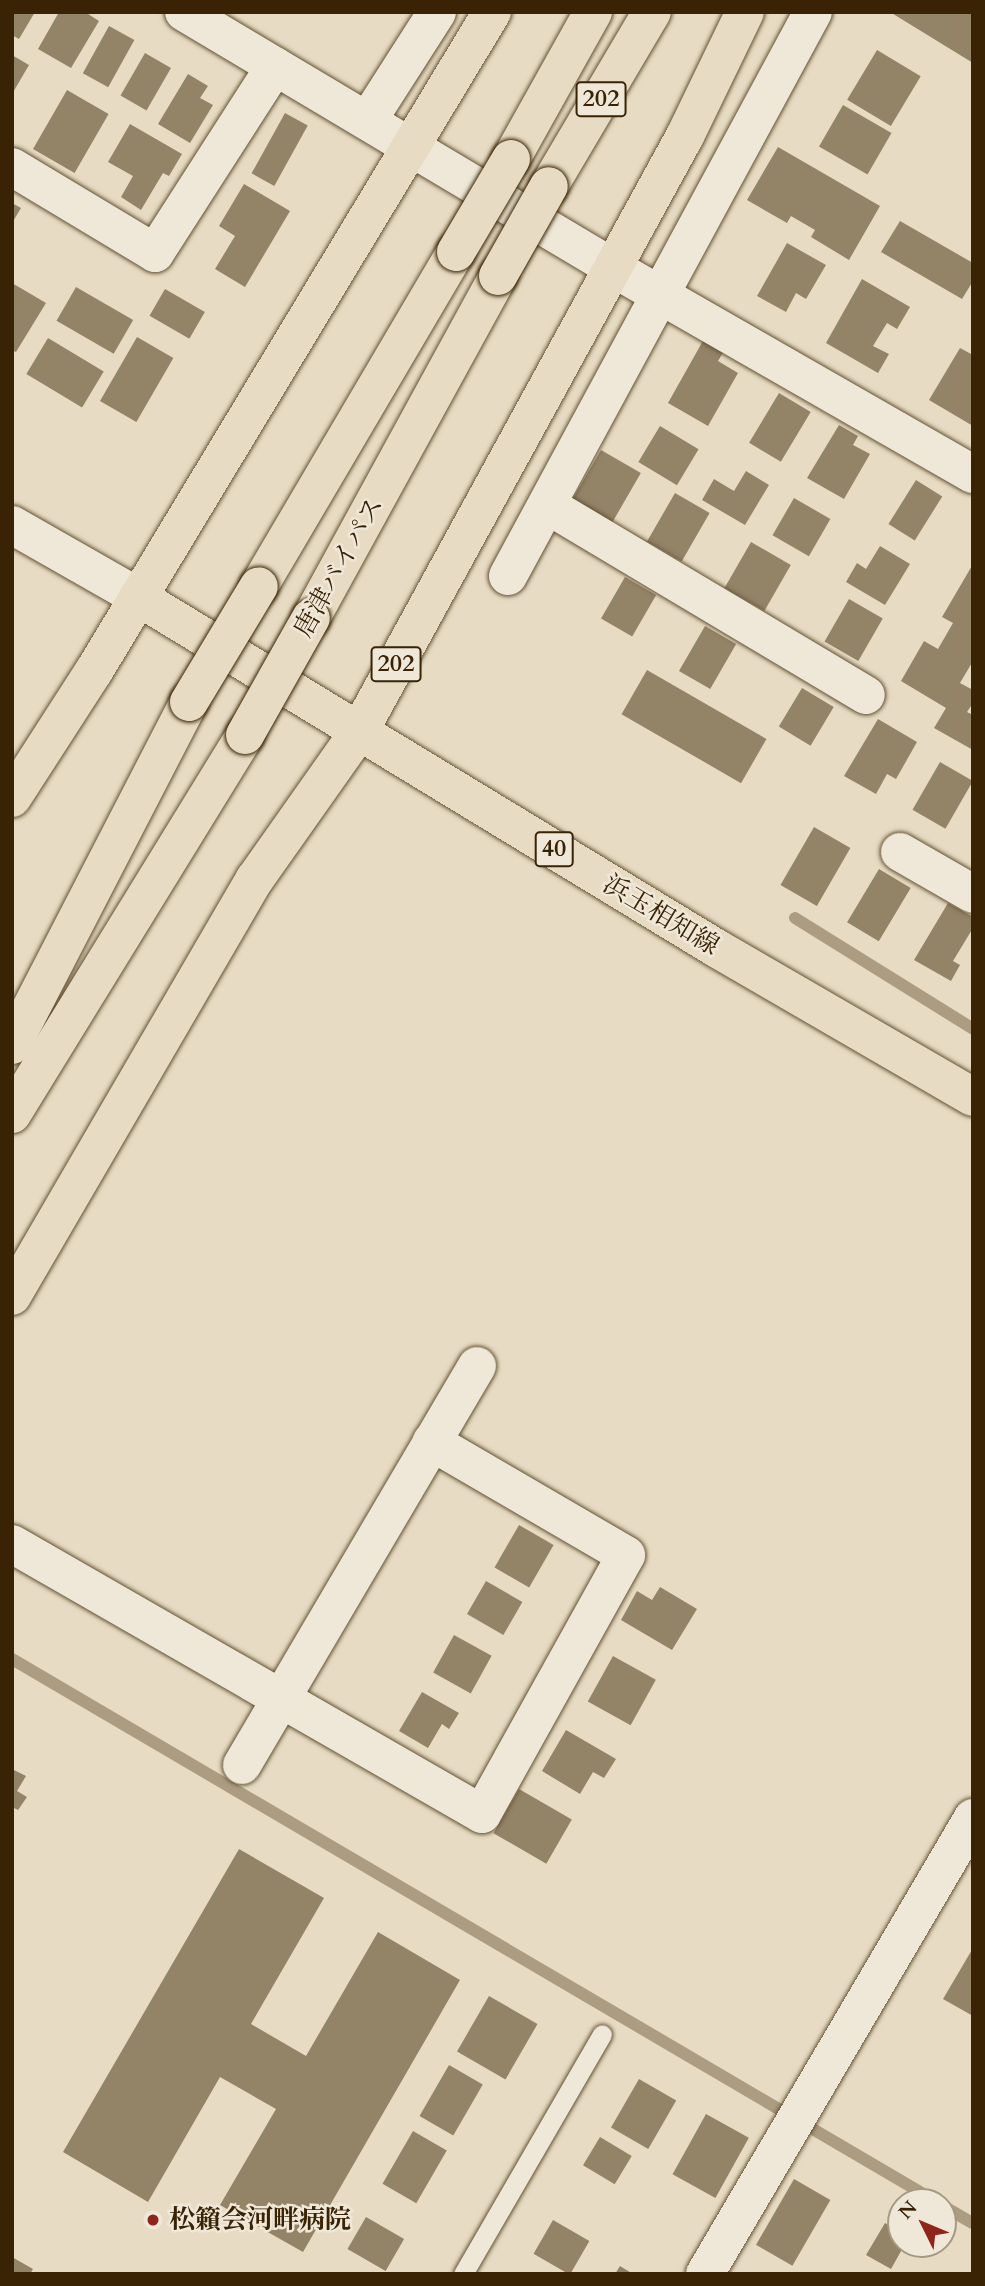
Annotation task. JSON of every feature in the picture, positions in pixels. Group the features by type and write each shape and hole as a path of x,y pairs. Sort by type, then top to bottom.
{"main road":[{"path":"12,798 138,597 492,12"},
{"name":"202","path":"12,1045 189,702 511,159 593,12"},
{"name":"唐津バイパス","path":"12,1114 245,735 498,276 652,12"},
{"name":"202","path":"12,1296 255,879 360,730 685,136 745,12"},
{"name":"浜玉相知線","path":"138,597 716,948 973,1097"}],"street":[{"path":"184,12 613,268 973,474"},
{"path":"368,121 437,12"},
{"path":"508,576 813,12"},
{"path":"12,167 156,253 275,66"},
{"path":"547,505 866,695"},
{"path":"12,525 138,597"},
{"path":"900,852 973,894"},
{"path":"242,1765 477,1366"},
{"path":"12,1544 482,1814 626,1555 432,1442"},
{"path":"705,2274 973,1818"}],"lane":[{"path":"463,2274 602,2034"}],"building":[{"path":"12,12 35,12 19,39 12,35"},
{"path":"59,12 85,12 99,21 71,68 38,49"},
{"path":"890,12 973,12 973,63"},
{"path":"109,26 134,40 108,87 83,73"},
{"path":"877,50 921,76 891,126 847,100"},
{"path":"145,53 171,68 146,110 120,95"},
{"path":"12,55 29,65 12,94"},
{"path":"188,74 208,86 200,98 213,105 190,143 158,124"},
{"path":"67,90 109,114 75,173 33,149"},
{"path":"843,105 891,133 867,175 819,147"},
{"path":"285,113 308,126 274,186 252,173"},
{"path":"130,124 182,154 169,176 163,173 141,210 121,197 133,176 108,162"},
{"path":"778,147 880,206 849,260 811,237 815,230 791,216 787,223 747,200"},
{"path":"244,184 290,211 245,287 215,269 235,236 219,226"},
{"path":"12,203 21,208 12,223"},
{"path":"900,221 973,263 973,281 962,299 881,252"},
{"path":"787,243 826,265 806,299 796,293 786,312 757,296"},
{"path":"862,279 910,307 897,329 887,323 873,346 889,354 878,373 826,343"},
{"path":"12,283 46,303 16,352 12,350"},
{"path":"76,287 133,320 114,354 56,321"},
{"path":"165,289 205,312 189,339 150,316"},
{"path":"137,337 173,358 136,422 100,401"},
{"path":"48,338 104,371 82,407 26,374"},
{"path":"704,339 724,351 718,361 738,373 708,426 668,403"},
{"path":"960,348 973,355 973,426 929,400"},
{"path":"779,393 811,412 781,462 749,443"},
{"path":"839,425 858,436 853,445 870,454 844,499 807,478"},
{"path":"660,426 699,449 677,485 638,462"},
{"path":"601,450 641,473 611,524 572,501"},
{"path":"746,471 769,485 745,525 702,500 714,479 734,491"},
{"path":"916,480 942,496 915,541 888,524"},
{"path":"675,493 710,513 682,561 647,541"},
{"path":"794,498 830,519 809,556 772,535"},
{"path":"751,542 791,565 764,611 724,588"},
{"path":"880,546 910,564 885,605 846,582 857,563 866,569"},
{"path":"973,564 973,661 960,683 973,690 973,703 967,712 973,715 973,750 934,728 946,708 901,681 924,641 938,649 953,623 942,617"},
{"path":"625,577 656,595 632,637 601,619"},
{"path":"849,599 883,618 858,661 824,641"},
{"path":"705,626 736,644 710,689 679,671"},
{"path":"647,670 767,739 741,783 622,714"},
{"path":"802,688 834,707 811,746 779,727"},
{"path":"878,719 917,742 896,779 887,774 876,794 844,776"},
{"path":"940,762 973,781 945,829 912,810"},
{"path":"814,827 850,848 817,906 780,885"},
{"path":"879,869 911,888 879,941 847,922"},
{"path":"948,903 973,917 973,928 953,961 960,965 951,981 914,960"},
{"path":"519,1525 554,1545 529,1587 495,1567"},
{"path":"486,1581 522,1602 503,1635 467,1614"},
{"path":"660,1587 697,1609 672,1650 621,1620 637,1591 652,1600"},
{"path":"454,1635 492,1656 471,1693 433,1673"},
{"path":"613,1656 656,1680 631,1725 588,1701"},
{"path":"422,1692 459,1713 449,1729 442,1724 428,1748 399,1731"},
{"path":"566,1730 616,1759 604,1778 593,1772 580,1794 542,1771"},
{"path":"12,1769 26,1776 17,1791 27,1797 18,1810 12,1807"},
{"path":"519,1789 572,1820 546,1864 494,1833"},
{"path":"239,1849 324,1898 251,2024 306,2056 378,1932 460,1980 303,2252 220,2205 276,2109 220,2077 148,2202 63,2152"},
{"path":"973,1948 973,2016 943,1999"},
{"path":"489,1996 537,2024 505,2079 457,2051"},
{"path":"449,2065 483,2084 453,2136 420,2116"},
{"path":"639,2079 676,2100 648,2149 611,2127"},
{"path":"706,2114 749,2138 715,2198 673,2174"},
{"path":"413,2131 447,2150 416,2203 382,2184"},
{"path":"600,2137 632,2156 615,2184 583,2165"},
{"path":"794,2179 830,2200 792,2266 756,2245"},
{"path":"366,2217 404,2239 386,2271 348,2249"},
{"path":"553,2220 589,2241 570,2274 534,2254"},
{"path":"885,2223 887,2224 887,2258 897,2258 891,2269 866,2255"},
{"path":"12,2257 33,2269 30,2274 12,2274"},
{"path":"620,2266 633,2274 615,2274"}],"waterway":[{"path":"795,918 973,1029"},
{"path":"12,1659 913,2188"},
{"path":"957,2214 973,2223"}],"place":[{"name":"松籟会河畔病院","path":"153,2220"}]}
